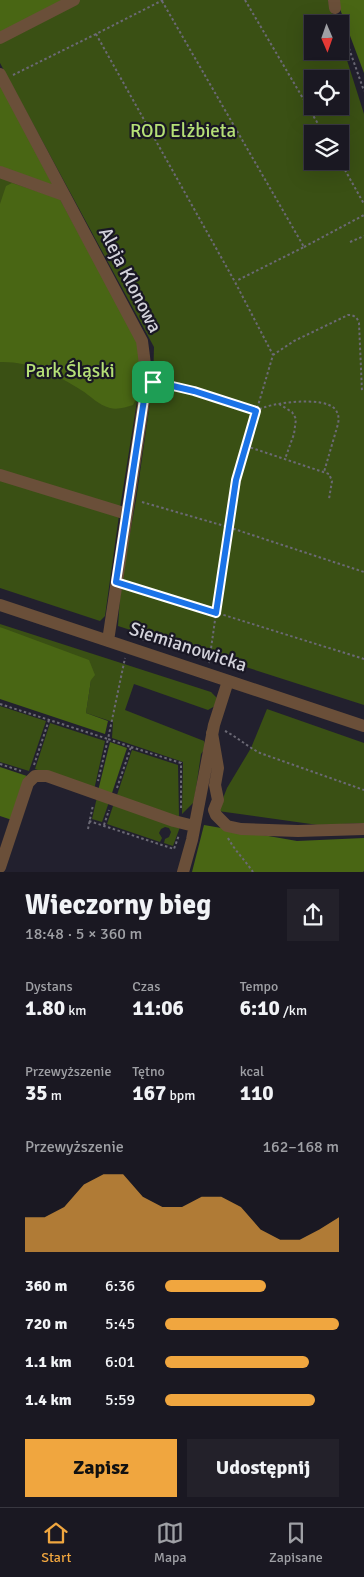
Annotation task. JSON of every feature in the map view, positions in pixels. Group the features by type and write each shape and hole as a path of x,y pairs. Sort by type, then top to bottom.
{"street":[{"path":"0,38 74,0"},
{"name":"Aleja Klonowa","path":"2,78 142,341 147,380 108,640"},
{"path":"0,172 64,195"},
{"path":"0,476 127,514"},
{"name":"Siemianowicka","path":"0,605 364,726"},
{"path":"183,872 228,680"},
{"path":"217,732 218,768 215,785 218,800 214,810 216,815 227,826 241,829 283,831 364,829"},
{"path":"0,866 28,784 35,776 47,776 165,818 194,826"}],"path":[{"path":"2,78 8,78 162,0 304,247"},
{"path":"245,0 319,125"},
{"path":"335,4 364,91"},
{"path":"96,34 235,282 273,355"},
{"path":"345,170 364,204"},
{"path":"235,282 364,215"},
{"path":"350,242 364,236"},
{"path":"209,663 236,480 273,355 294,341 348,315 353,315 359,323 362,392"},
{"path":"147,380 194,391 256,411"},
{"path":"256,411 262,407 309,401 332,406 337,410 338,424 324,472"},
{"path":"279,404 292,412 296,419 294,434 285,459"},
{"path":"246,446 329,474 332,481 329,499"},
{"path":"130,498 228,527 364,572"},
{"path":"116,582 364,659"},
{"path":"98,782 125,657"},
{"path":"0,704 181,763 181,815"},
{"path":"35,776 33,768 49,720"},
{"path":"217,732 241,739 260,753 364,790"},
{"path":"116,788 131,747"},
{"path":"0,764 35,776"},
{"path":"104,825 112,803"},
{"path":"88,829 93,805"},
{"path":"90,821 174,849 181,828"},
{"path":"223,822 234,850 254,872"}],"green space":[{"path":"0,0 66,0 0,33"},
{"name":"ROD Elżbieta","path":"78,0 328,0 333,15 304,15 304,60 347,60 364,114 364,705 118,626 121,583 136,500 153,382 154,347 0,63 0,40"},
{"path":"364,0 364,73 349,33 349,15 342,15 337,1"},
{"name":"Park Śląski","path":"0,85 138,395 105,616 100,621 0,588"},
{"path":"0,85 54,187 0,168"},
{"path":"12,183 60,199 138,343 142,370 138,395 133,405 110,408 102,405 85,392 53,374 32,366 0,362 0,204 6,186"},
{"path":"0,624 211,692 217,698 215,706 208,710 134,684 125,710 204,741 206,747 201,754 194,802 182,814 183,762 112,738 113,722 86,713 91,680 0,627"},
{"path":"0,627 89,660 95,675 91,680 86,713 108,721 105,734 0,699"},
{"path":"0,706 46,721 29,771 0,762"},
{"path":"267,709 364,743 364,823 318,825 218,811 227,788 251,748"},
{"path":"50,723 105,741 94,790 35,769"},
{"path":"110,742 127,748 111,796 98,791"},
{"path":"132,750 178,765 179,816 173,817 116,798"},
{"path":"0,767 27,776 12,820 0,816"},
{"path":"97,797 109,802 102,822 92,819"},
{"path":"114,803 180,827 173,846 164,843 171,832 169,828 161,829 159,833 162,838 160,842 107,824"},
{"path":"204,825 297,841 364,838 364,871 192,872"}],"route":[{"path":"147,380 153,382 194,391 256,411 236,480 216,613 116,582 147,380"}]}
